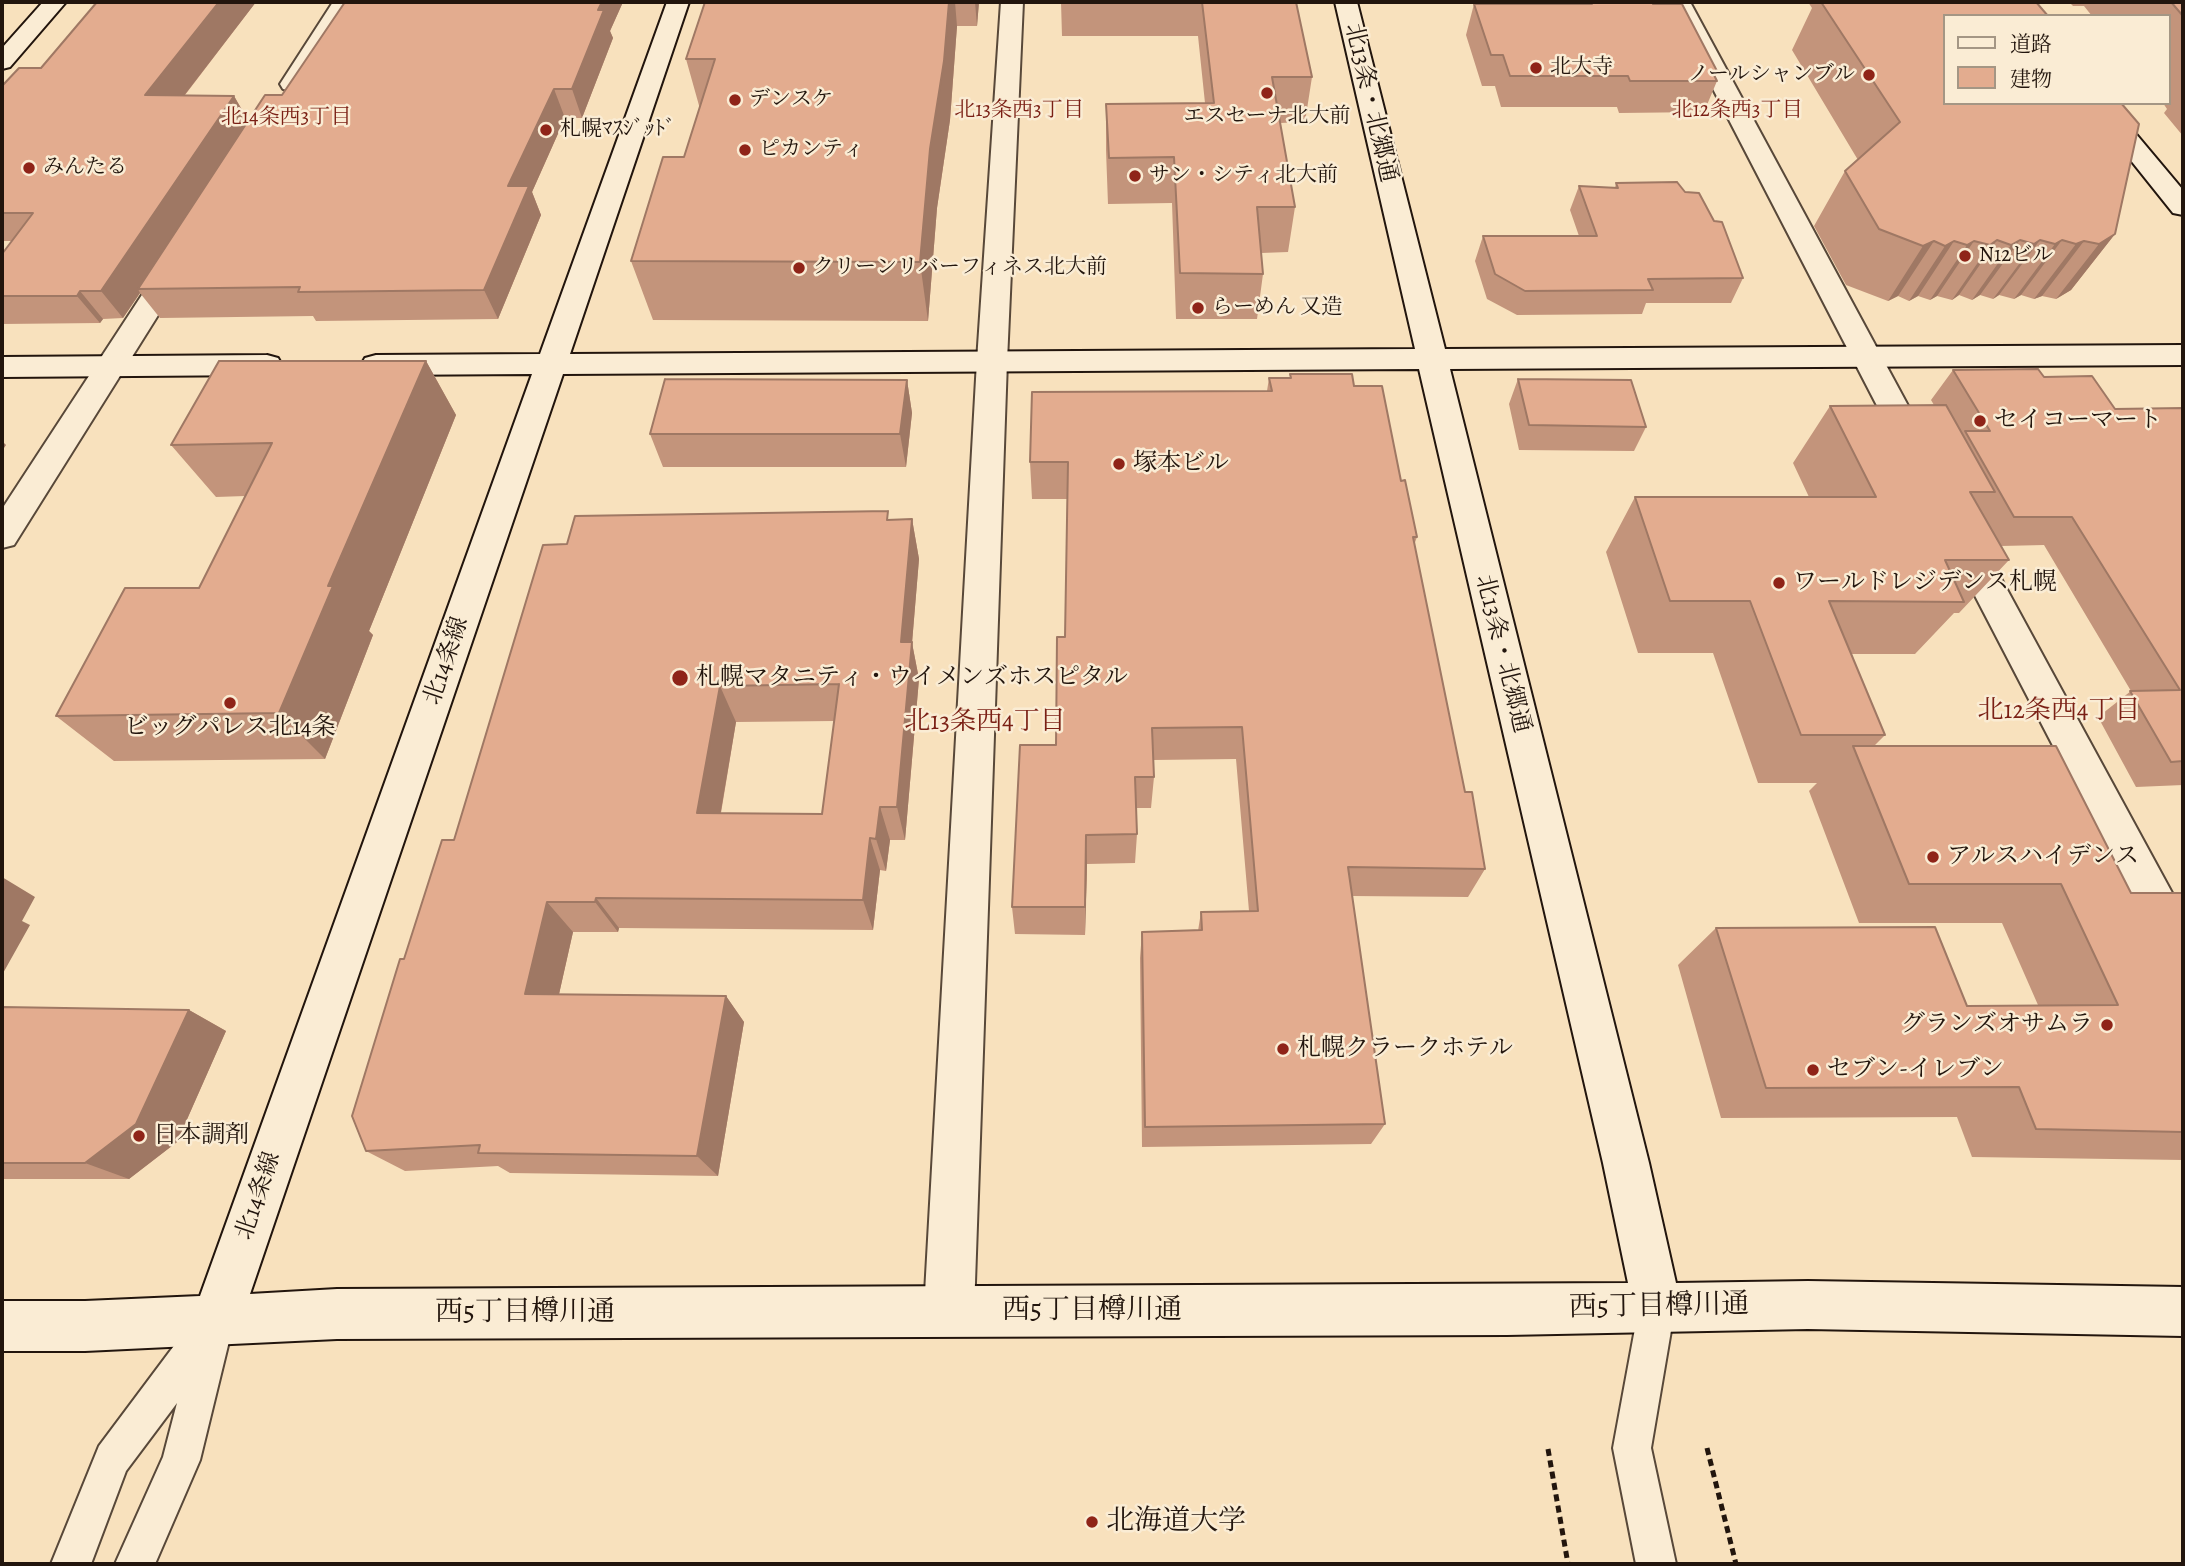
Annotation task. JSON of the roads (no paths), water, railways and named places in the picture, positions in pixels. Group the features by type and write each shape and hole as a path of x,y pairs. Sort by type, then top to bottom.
{"street":[{"path":"2,62 55,2"},
{"path":"276,108 344,2"},
{"name":"北14条線","path":"216,1320 678,2"},
{"path":"949,1311 992,361 1012,2"},
{"name":"北13条・北郷通","path":"1346,2 1626,1163 1657,1307"},
{"path":"1679,2 2183,953"},
{"path":"2099,105 2183,208"},
{"path":"2,536 194,237"},
{"path":"345,365 2183,355"},
{"path":"2,367 290,365"},
{"name":"西5丁目樽川通","path":"2,1326 337,1314 1507,1310 1808,1305 2183,1312"}],"lane":[{"path":"1656,1564 1632,1448 1657,1307"},
{"path":"71,1564 112,1459 216,1320"},
{"path":"135,1564 181,1460 216,1320"}],"place":[{"name":"北大寺","path":"1536,68"},
{"name":"ノールシャンブル","path":"1869,75"},
{"name":"エスセーナ北大前","path":"1267,93"},
{"name":"デンスケ","path":"735,100"},
{"name":"札幌ﾏｽｼﾞｯﾄﾞ","path":"546,130"},
{"name":"ピカンティ","path":"745,150"},
{"name":"みんたる","path":"29,168"},
{"name":"サン・シティ北大前","path":"1135,176"},
{"name":"N12ビル","path":"1965,256"},
{"name":"クリーンリバーフィネス北大前","path":"799,268"},
{"name":"らーめん 又造","path":"1198,308"},
{"name":"セイコーマート","path":"1980,421"},
{"name":"塚本ビル","path":"1119,464"},
{"name":"ワールドレジデンス札幌","path":"1779,583"},
{"name":"札幌マタニティ・ウイメンズホスピタル","path":"680,678"},
{"name":"ビッグパレス北14条","path":"230,703"},
{"name":"アルスハイデンス","path":"1933,857"},
{"name":"グランズオサムラ","path":"2107,1025"},
{"name":"札幌クラークホテル","path":"1283,1049"},
{"name":"セブン-イレブン","path":"1813,1070"},
{"name":"日本調剤","path":"139,1136"},
{"name":"北海道大学","path":"1092,1522"}],"district":[{"name":"北13条西3丁目","path":"1019,111"},
{"name":"北12条西3丁目","path":"1737,111"},
{"name":"北14条西3丁目","path":"286,118"},
{"name":"北12条西4丁目","path":"2059,712"},
{"name":"北13条西4丁目","path":"985,723"}]}
